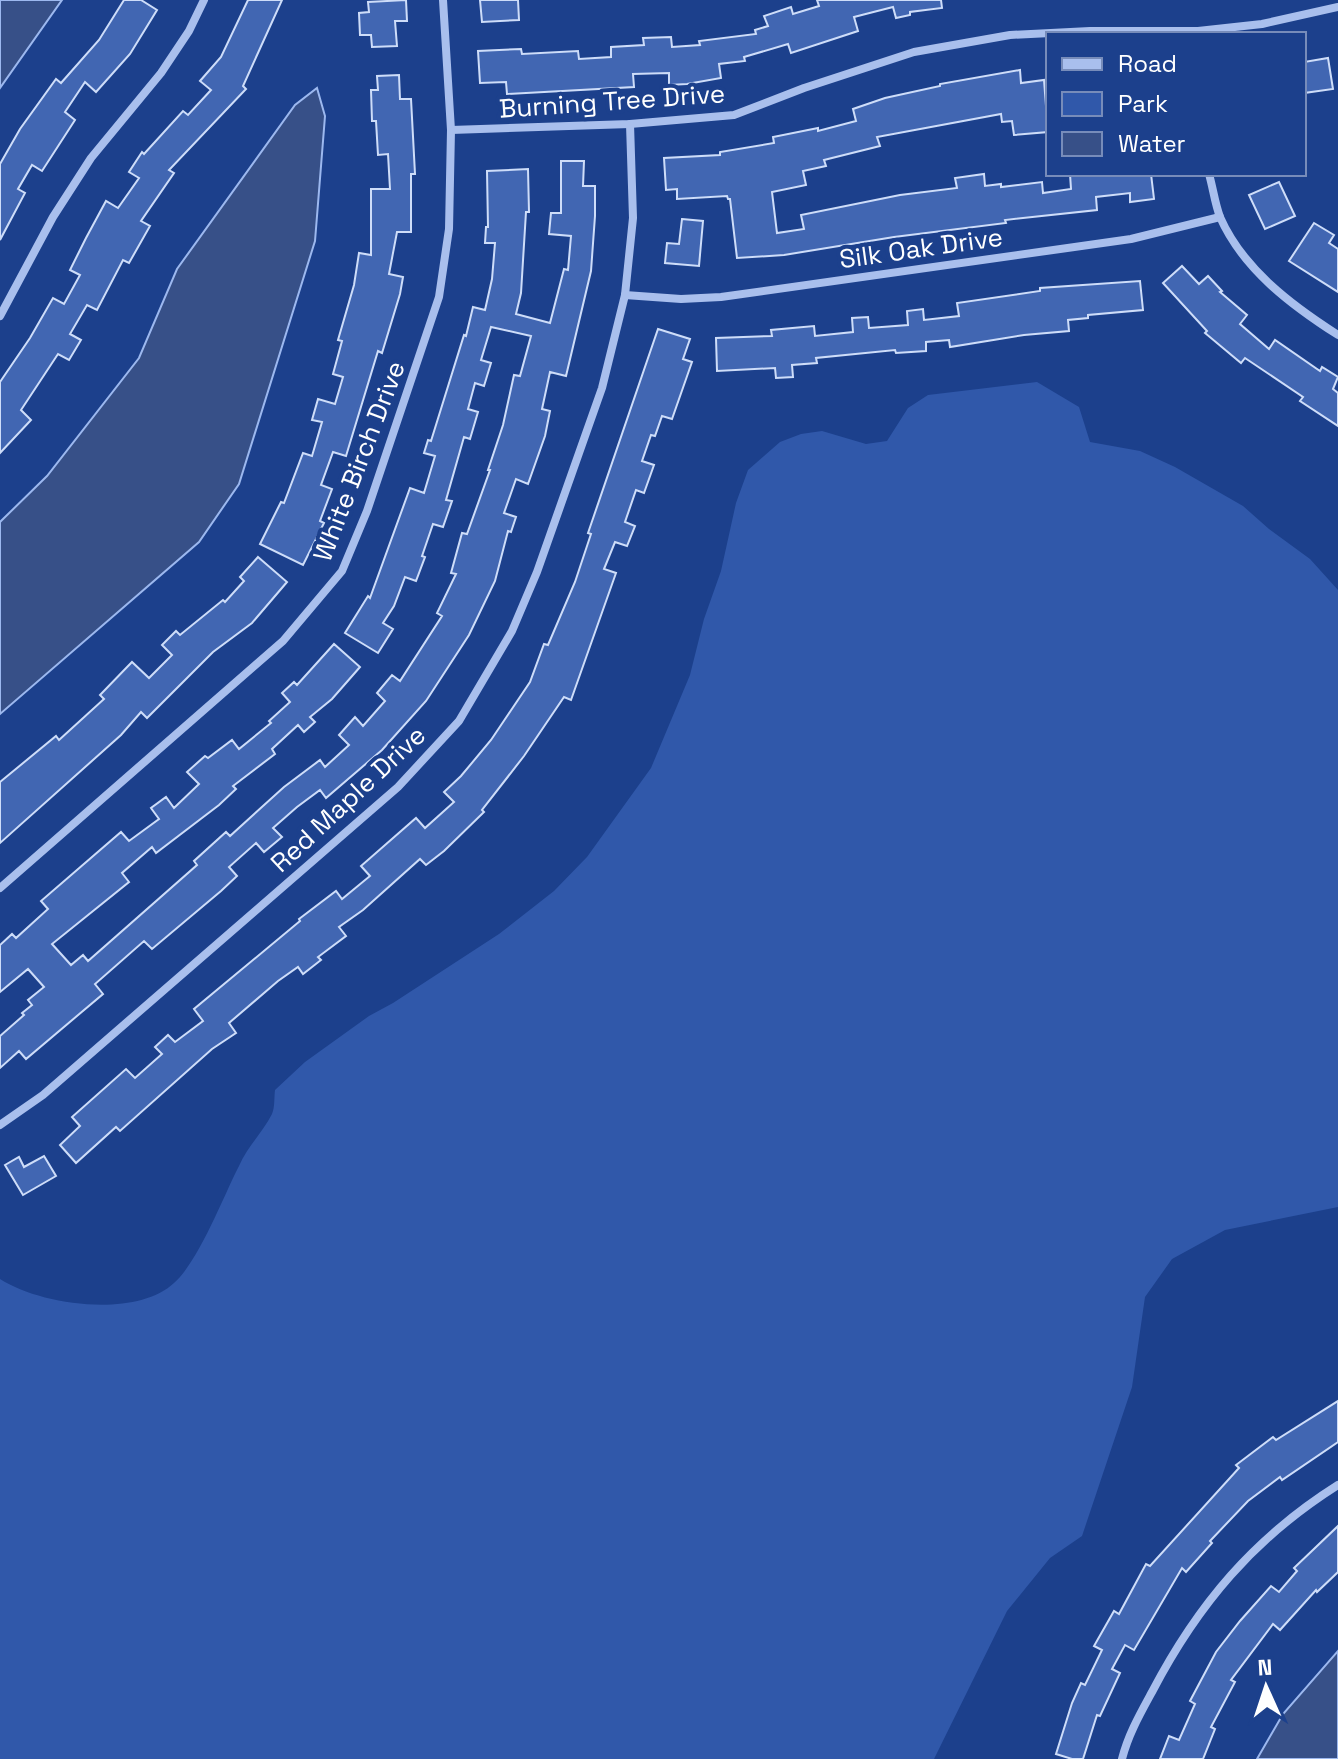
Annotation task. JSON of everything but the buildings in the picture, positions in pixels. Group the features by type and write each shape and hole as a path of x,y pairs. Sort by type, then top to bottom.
{"street":[{"path":"0,316 53,217 91,158 161,73 189,31 204,0"},
{"name":"White Birch Drive","path":"0,888 283,641 342,571 367,511 439,297 449,229 451,130 443,0"},
{"name":"Burning Tree Drive","path":"1070,32 1198,32 1262,24 1338,7"},
{"name":"Burning Tree Drive","path":"451,130 630,124 734,115 914,52 1010,35 1046,33"},
{"name":"Red Maple Drive","path":"0,1125 43,1095 398,787 459,721 512,631 537,572 602,388 625,295 633,218 630,124"},
{"path":"1210,176 1220,217 1252,269 1307,315 1338,335"},
{"name":"Silk Oak Drive","path":"625,295 681,299 721,297 1131,239 1220,217"},
{"path":"1122,1759 1127,1738 1176,1646 1237,1566 1300,1509 1338,1485"}],"green space":[{"path":"1037,382 1079,407 1090,442 1140,451 1243,506 1310,559 1338,590 1338,1207 1225,1230 1172,1259 1145,1297 1132,1387 1082,1536 1050,1558 1007,1611 934,1759 0,1759 0,1279 39,1296 87,1304 136,1301 157,1294 174,1283 192,1260 242,1159 272,1114 275,1090 305,1062 369,1016 499,934 554,891 587,857 651,768 690,675 704,619 721,571 736,503 748,470 780,442 801,434 822,431 866,444 887,441 908,408 928,395"}],"water":[{"path":"0,0 62,0 0,88"},
{"path":"317,88 325,116 315,241 239,484 199,542 0,714 0,522 47,476 139,358 177,269 295,105"},
{"path":"1338,1651 1338,1759 1257,1759 1283,1714"}]}
